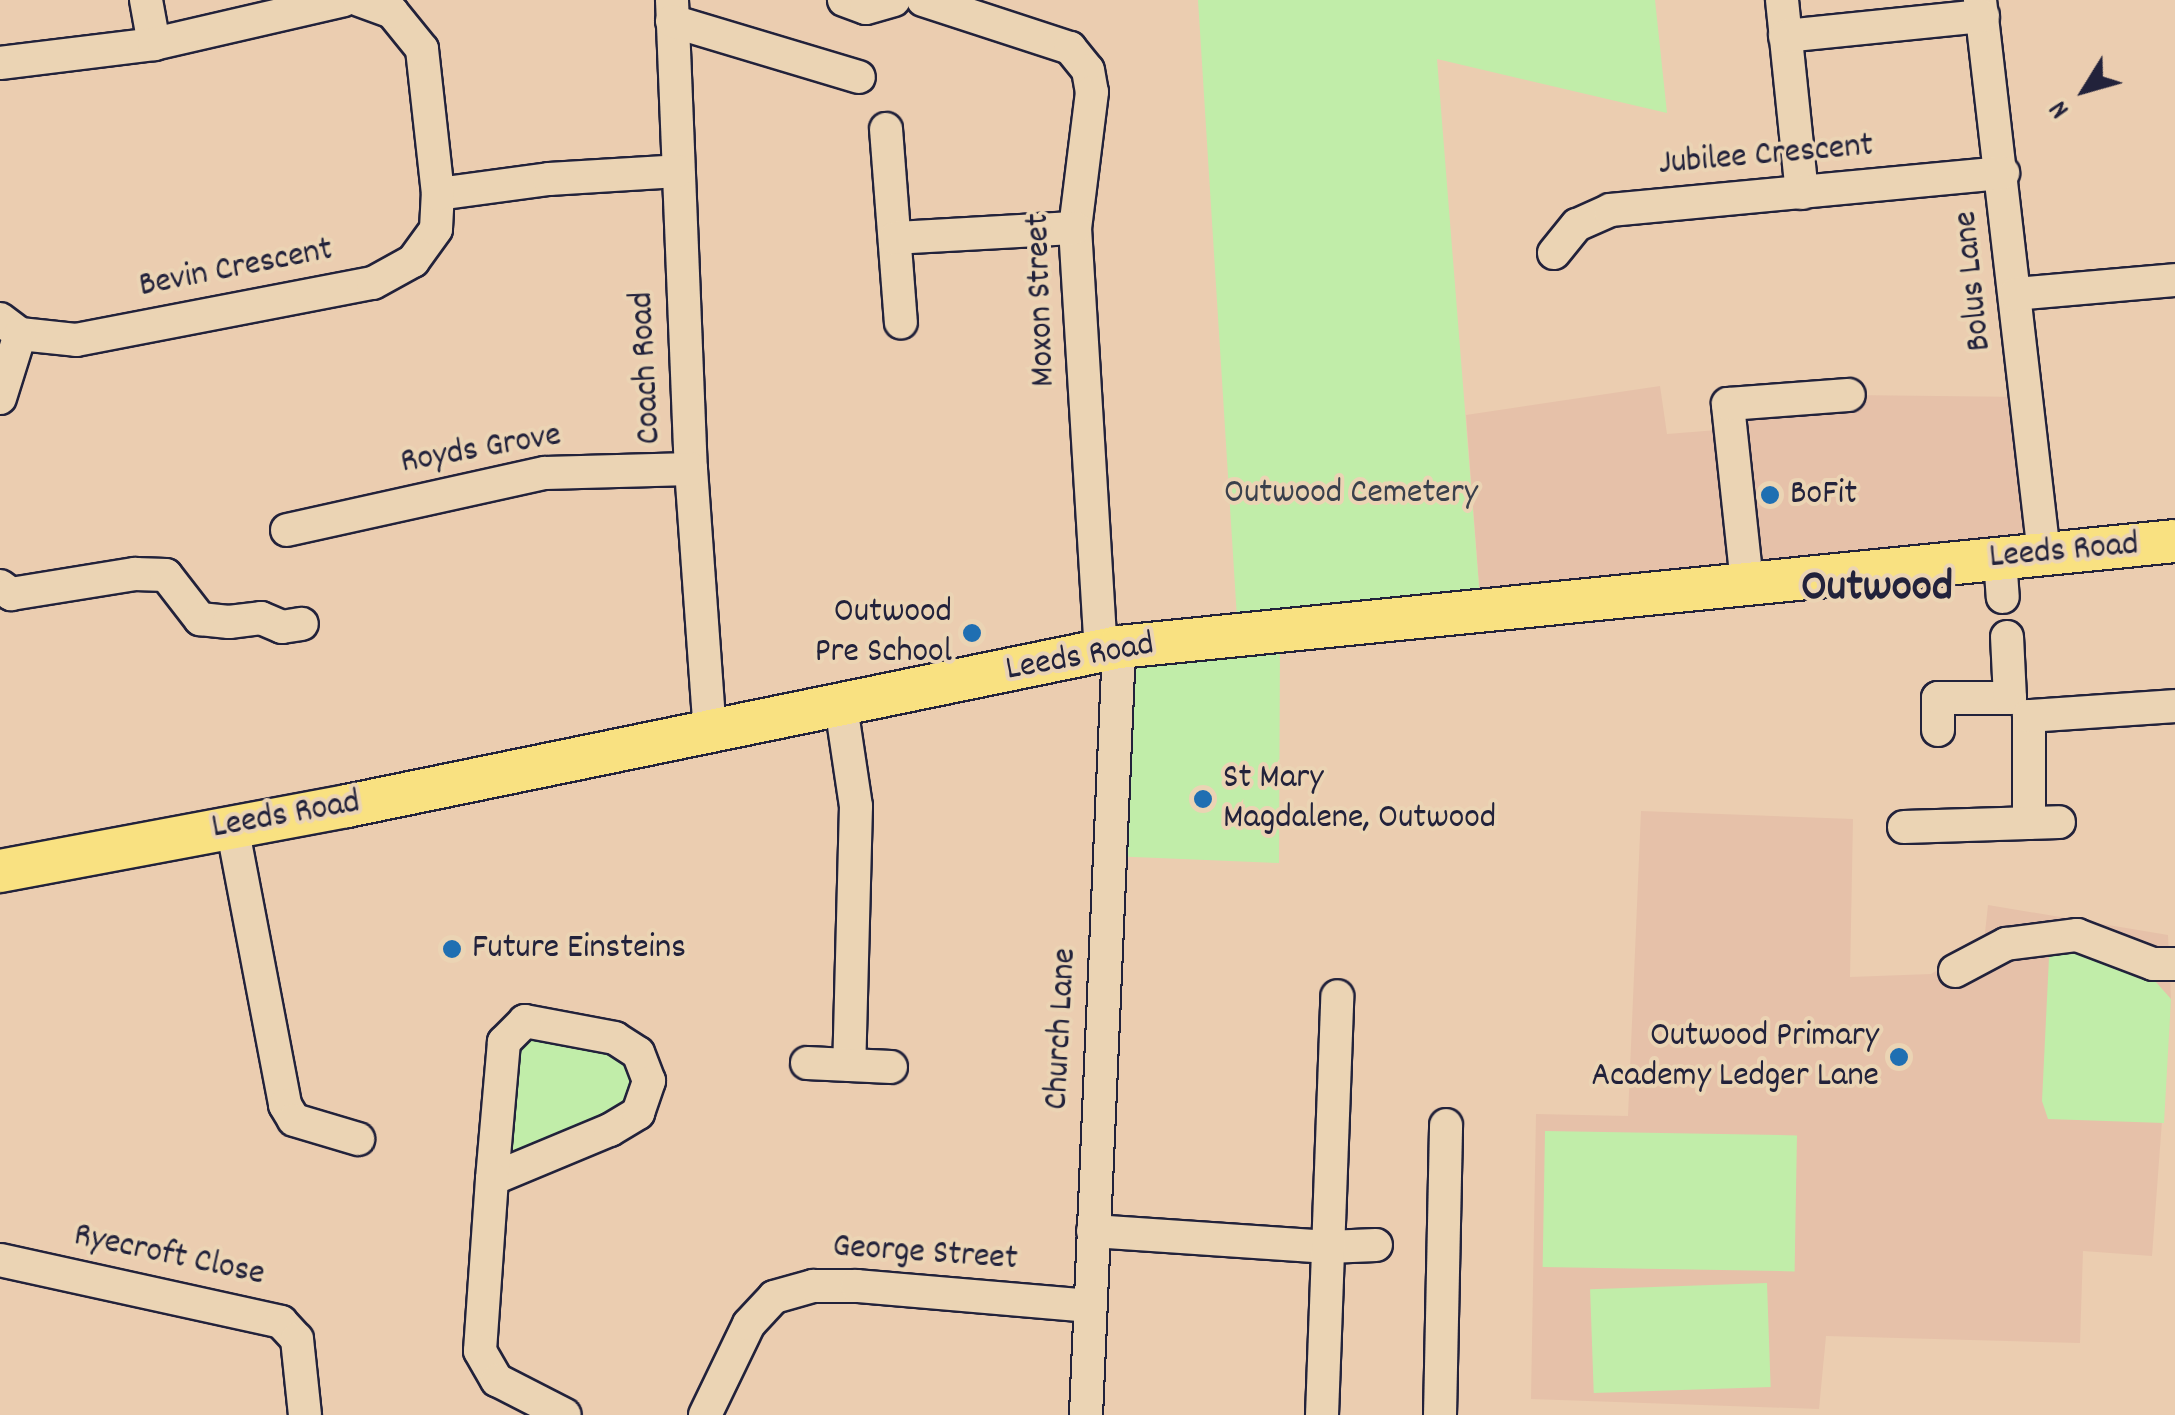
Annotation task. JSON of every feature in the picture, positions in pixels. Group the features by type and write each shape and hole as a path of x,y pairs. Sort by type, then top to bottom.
{"main road":[{"name":"Leeds Road","path":"0,871 841,706 1110,649 1406,622 1747,583 2001,577 2044,554 2175,541"}],"street":[{"path":"146,0 154,44"},
{"path":"0,63 154,44 344,0"},
{"name":"Bevin Crescent","path":"10,327 76,340 373,283 413,262 436,229 438,194 422,48 392,12 359,0"},
{"path":"844,0 866,8 894,0"},
{"name":"Moxon Street","path":"923,0 1070,48 1088,70 1092,92 1074,228 1110,649"},
{"path":"1782,0 1802,193"},
{"path":"1785,36 1982,8"},
{"name":"Bolus Lane","path":"1982,8 2044,554"},
{"path":"672,10 859,77"},
{"name":"Coach Road","path":"672,10 691,469 710,731"},
{"path":"886,129 901,322"},
{"path":"438,194 549,178 678,171"},
{"name":"Jubilee Crescent","path":"1554,253 1576,224 1610,210 2003,173"},
{"path":"895,238 1074,228"},
{"path":"2015,294 2175,280"},
{"path":"0,398 10,327"},
{"path":"1747,583 1728,404 1849,394"},
{"name":"Royds Grove","path":"288,530 545,473 691,469"},
{"path":"0,586 11,594 135,574 166,575 200,619 229,622 261,618 282,627 302,624"},
{"path":"1938,730 1938,698 2010,698 2006,637"},
{"name":"Church Lane","path":"1086,1415 1110,649"},
{"path":"841,706 856,806 849,1065"},
{"path":"1904,826 2044,823 2029,716 2175,706"},
{"path":"232,826 285,1105 294,1120 358,1139"},
{"path":"1954,972 2006,944 2077,934 2153,964 2175,964"},
{"path":"1322,1415 1337,996"},
{"path":"492,1179 610,1130 638,1113 650,1082 638,1053 616,1038 525,1022 504,1042 492,1179 480,1351 497,1380 565,1415"},
{"path":"807,1063 891,1066"},
{"path":"1440,1415 1446,1125"},
{"path":"1093,1231 1328,1246 1376,1244"},
{"name":"Ryecroft Close","path":"0,1260 280,1322 297,1339 305,1415"},
{"name":"George Street","path":"706,1415 748,1324 774,1297 813,1286 857,1286 1089,1306"}],"shaded area":[{"path":"1660,386 1667,434 1730,429 1728,404 1849,395 2026,397 2044,554 1481,611 1466,415"},
{"name":"Outwood Primary Academy Ledger Lane","path":"1641,811 1853,819 1850,977 1931,974 1984,942 1988,905 2168,935 2171,999 2152,1256 2083,1251 2080,1343 1826,1336 1819,1409 1531,1399 1536,1114 1628,1116"}],"green space":[{"name":"Outwood Cemetery","path":"1198,0 1655,0 1667,113 1437,59 1481,611 1280,632 1279,863 1110,856 1119,647 1238,634"},
{"path":"2050,937 2153,964 2155,981 2171,999 2164,1123 2048,1119 2042,1101"},
{"path":"525,1021 638,1053 638,1113 492,1179"},
{"path":"1545,1131 1797,1135 1795,1271 1543,1267"},
{"path":"1767,1283 1771,1387 1594,1393 1590,1289"}],"place":[{"name":"BoFit","path":"1770,495"},
{"name":"Outwood Pre School","path":"972,633"},
{"name":"St Mary Magdalene, Outwood","path":"1203,799"},
{"name":"Future Einsteins","path":"452,949"},
{"name":"Outwood Primary Academy Ledger Lane","path":"1899,1057"}],"district":[{"name":"Outwood","path":"1877,590"}]}
